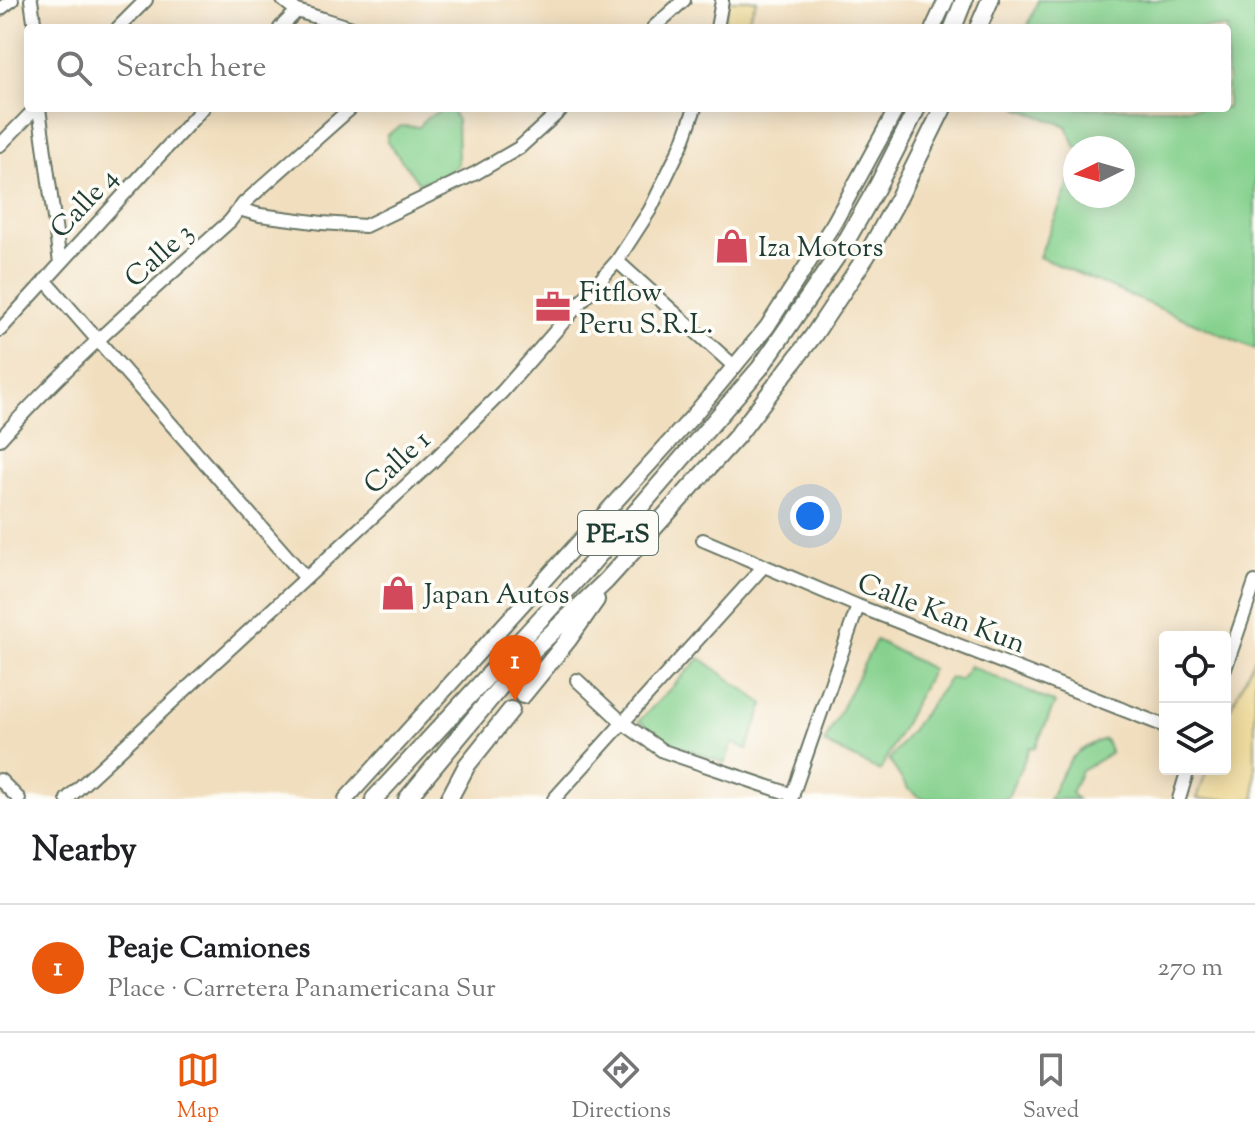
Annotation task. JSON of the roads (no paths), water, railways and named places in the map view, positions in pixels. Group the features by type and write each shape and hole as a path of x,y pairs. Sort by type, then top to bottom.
{"highway":[{"path":"955,24 964,0"},
{"path":"980,24 990,0"},
{"name":"PE-1S","path":"374,799 591,564 760,368 841,250 915,112"},
{"name":"PE-1S","path":"407,799 520,663 606,581 737,436 813,336 867,255 941,112"},
{"name":"PE-1S","path":"523,695 568,640 606,581"},
{"path":"449,799 467,765 511,710"}],"main road":[{"path":"935,24 946,0"},
{"path":"346,799 735,367 767,327 834,223 895,112"}],"street":[{"path":"0,9 12,0"},
{"path":"31,0 34,24"},
{"path":"122,24 146,0"},
{"path":"283,0 297,11 339,24"},
{"path":"657,24 684,0"},
{"path":"718,24 722,1"},
{"path":"284,24 297,11"},
{"path":"0,145 34,112"},
{"path":"39,112 60,263"},
{"name":"Calle 4","path":"0,330 199,112"},
{"name":"Calle 3","path":"0,439 33,402 98,340 347,112"},
{"path":"239,209 306,221 365,226 476,173 519,148 559,112"},
{"name":"Calle 1","path":"67,799 434,460 502,392 617,261 650,210 682,144 694,112"},
{"path":"617,261 735,367"},
{"path":"45,280 305,577"},
{"name":"Calle Kan Kun","path":"703,540 858,606 1159,724"},
{"path":"554,799 763,567"},
{"path":"1231,652 1255,582"},
{"path":"577,680 623,723 670,754 792,797 858,606"},
{"path":"1179,799 1186,775"},
{"path":"0,780 19,799"}],"place":[{"name":"Iza Motors","path":"732,246"},
{"name":"Fitflow Peru S.R.L.","path":"553,307"},
{"name":"Japan Autos","path":"398,593"},
{"name":"Peaje Camiones","path":"515,701"}]}
